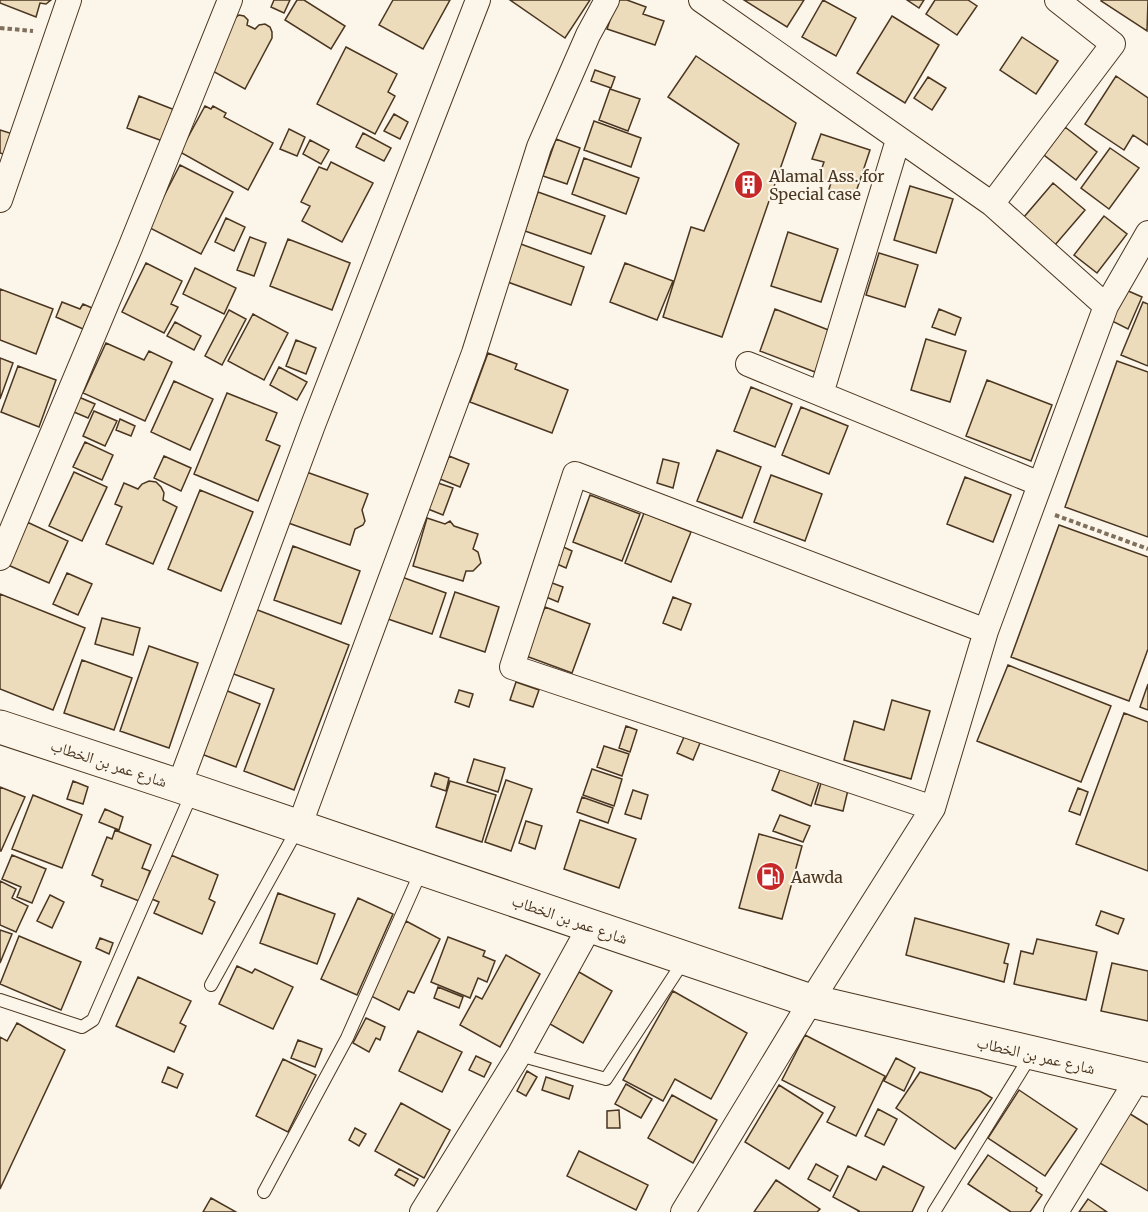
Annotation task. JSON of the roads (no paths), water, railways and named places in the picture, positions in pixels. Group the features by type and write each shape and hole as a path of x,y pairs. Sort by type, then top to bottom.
{"main road":[{"name":"شارع عمر بن الخطاب","path":"0,728 186,788 812,1001 1143,1079"}],"street":[{"path":"0,200 69,0"},
{"path":"0,558 130,248 230,0"},
{"path":"186,788 313,425 478,0"},
{"path":"299,826 474,353 539,147 588,35 607,0"},
{"path":"701,0 992,204 1106,306"},
{"path":"992,204 1113,44 1057,0"},
{"path":"821,394 898,140"},
{"path":"683,1212 933,808 986,631 1106,306 1148,233"},
{"path":"748,364 1040,484"},
{"path":"933,808 512,668 575,474 986,631"},
{"path":"422,1212 519,1055 590,926"},
{"path":"1056,1212 1143,1079"}],"lane":[{"path":"0,1000 82,1027 93,1020 186,788"},
{"path":"212,985 299,826"},
{"path":"264,1192 347,1038 422,868"},
{"path":"519,1055 606,1079 686,958"},
{"path":"934,1212 1032,1054"}],"place":[{"name":"Alamal Ass. for Special case","path":"748,185"},
{"name":"Aawda","path":"770,877"}]}
